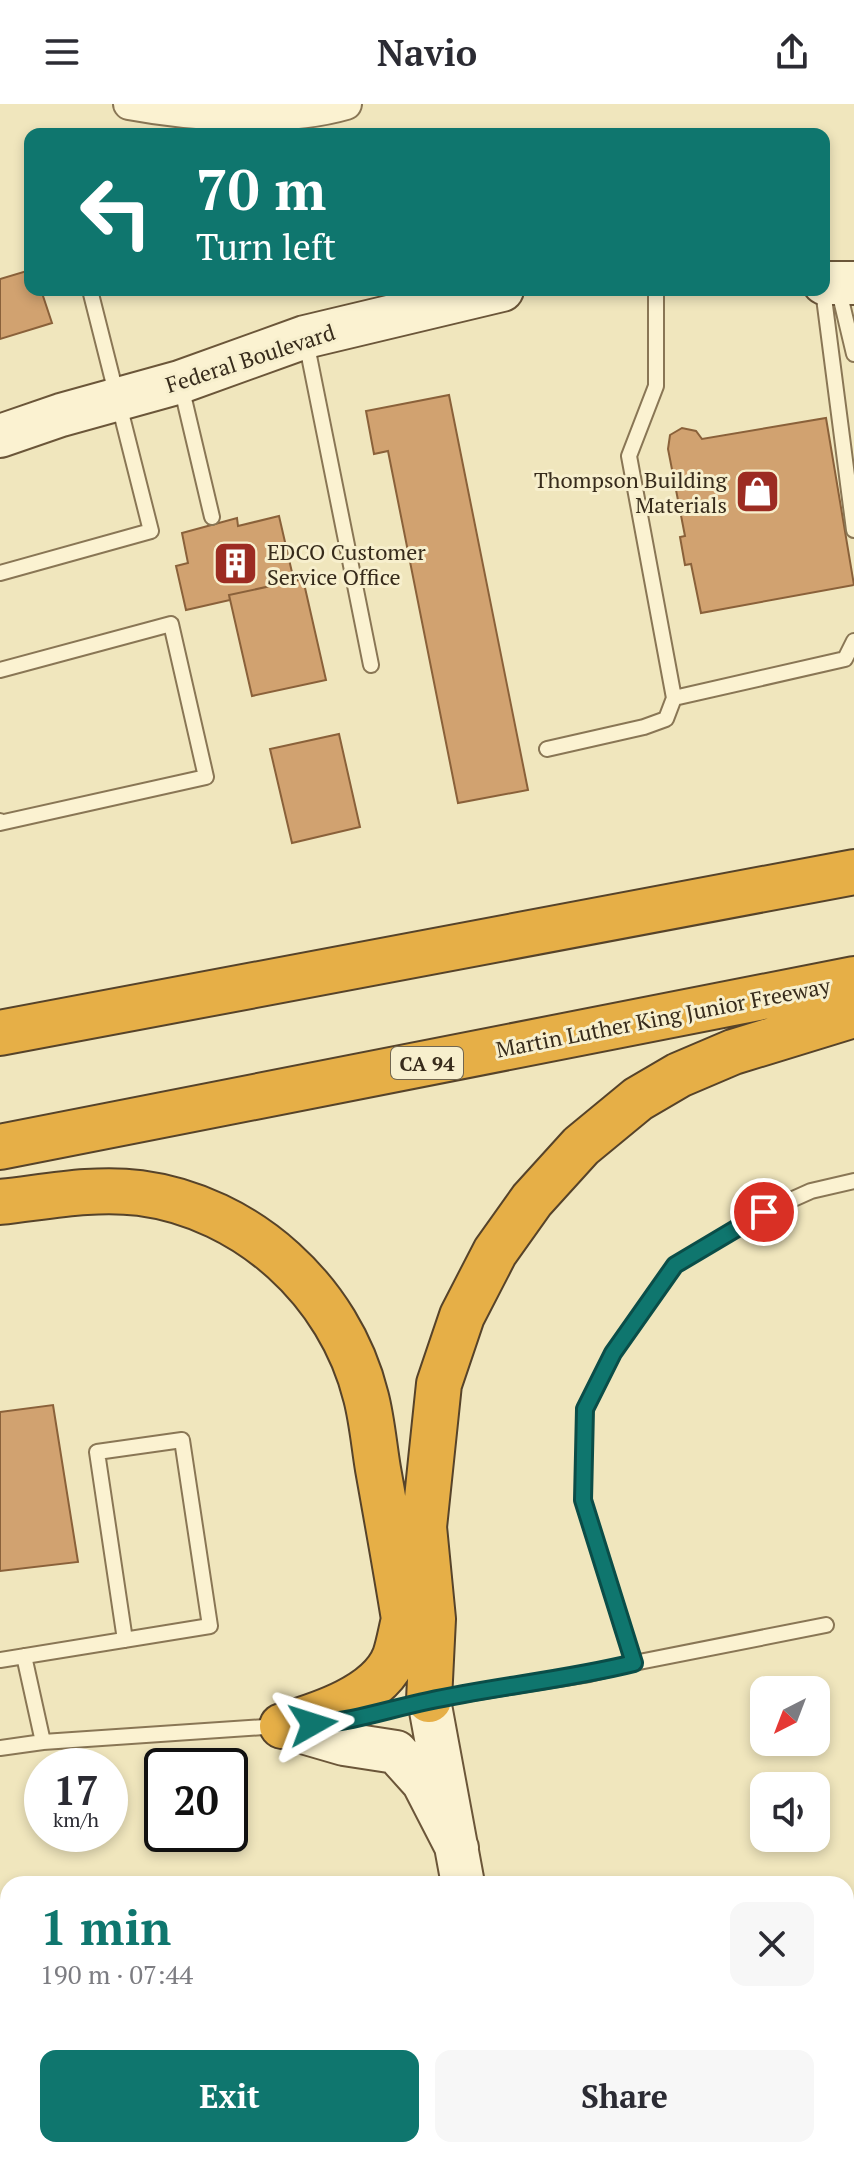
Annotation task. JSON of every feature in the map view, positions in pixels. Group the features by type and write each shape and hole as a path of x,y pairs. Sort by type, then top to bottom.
{"highway":[{"path":"0,1033 854,872"},
{"name":"Martin Luther King Junior Freeway","path":"0,1147 854,979"},
{"path":"429,1700 433,1619 424,1527 439,1384 462,1316 495,1252 532,1200 581,1146 638,1099 679,1075 733,1052 854,1015"},
{"path":"0,1202 86,1192 139,1193 193,1205 251,1233 289,1265 323,1303 346,1344 366,1395 404,1619 429,1700"},
{"path":"282,1726 346,1703 379,1678 394,1658 404,1619"}],"main road":[{"name":"Federal Boulevard","path":"0,436 61,415 180,382 305,337 477,296"},
{"path":"429,1700 460,1866"},
{"path":"282,1726 344,1744 396,1752 423,1782 460,1866"}],"street":[{"path":"129,104 246,116 346,104"}],"lane":[{"path":"835,285 854,354"},
{"path":"835,285 854,530"},
{"path":"0,573 151,531 92,296"},
{"path":"547,749 666,719 674,698 629,456 656,386 656,296"},
{"path":"305,337 371,665"},
{"path":"180,382 212,517"},
{"path":"0,670 171,624 206,777 0,821"},
{"path":"674,698 845,659 854,641"},
{"path":"634,1663 583,1500 585,1409 613,1353 675,1265 764,1212 811,1191 854,1181"},
{"path":"0,1660 125,1640 210,1626 182,1440 97,1452 125,1640"},
{"path":"0,1748 43,1742 345,1722 429,1700 589,1674 826,1625"},
{"path":"24,1656 43,1742"}],"building":[{"path":"24,272 24,296 43,296 52,323 0,339 0,279"},
{"path":"449,395 528,790 458,803 388,451 374,454 366,411"},
{"name":"Thompson Building Materials","path":"826,418 854,585 701,613 691,564 685,565 680,537 685,536 668,449 670,435 682,428 696,431 702,439"},
{"name":"EDCO Customer Service Office","path":"279,516 294,581 229,595 230,600 186,610 176,566 188,563 182,533 237,518 238,526"},
{"path":"303,579 326,680 252,696 229,595"},
{"path":"339,734 360,827 292,843 270,749"},
{"path":"53,1405 78,1562 0,1571 0,1412"}],"place":[{"name":"Thompson Building Materials","path":"758,492"},
{"name":"EDCO Customer Service Office","path":"236,564"}],"route":[{"path":"313,1724 345,1722 429,1700 589,1674 634,1663 583,1500 585,1409 613,1353 675,1265 764,1212"}]}
